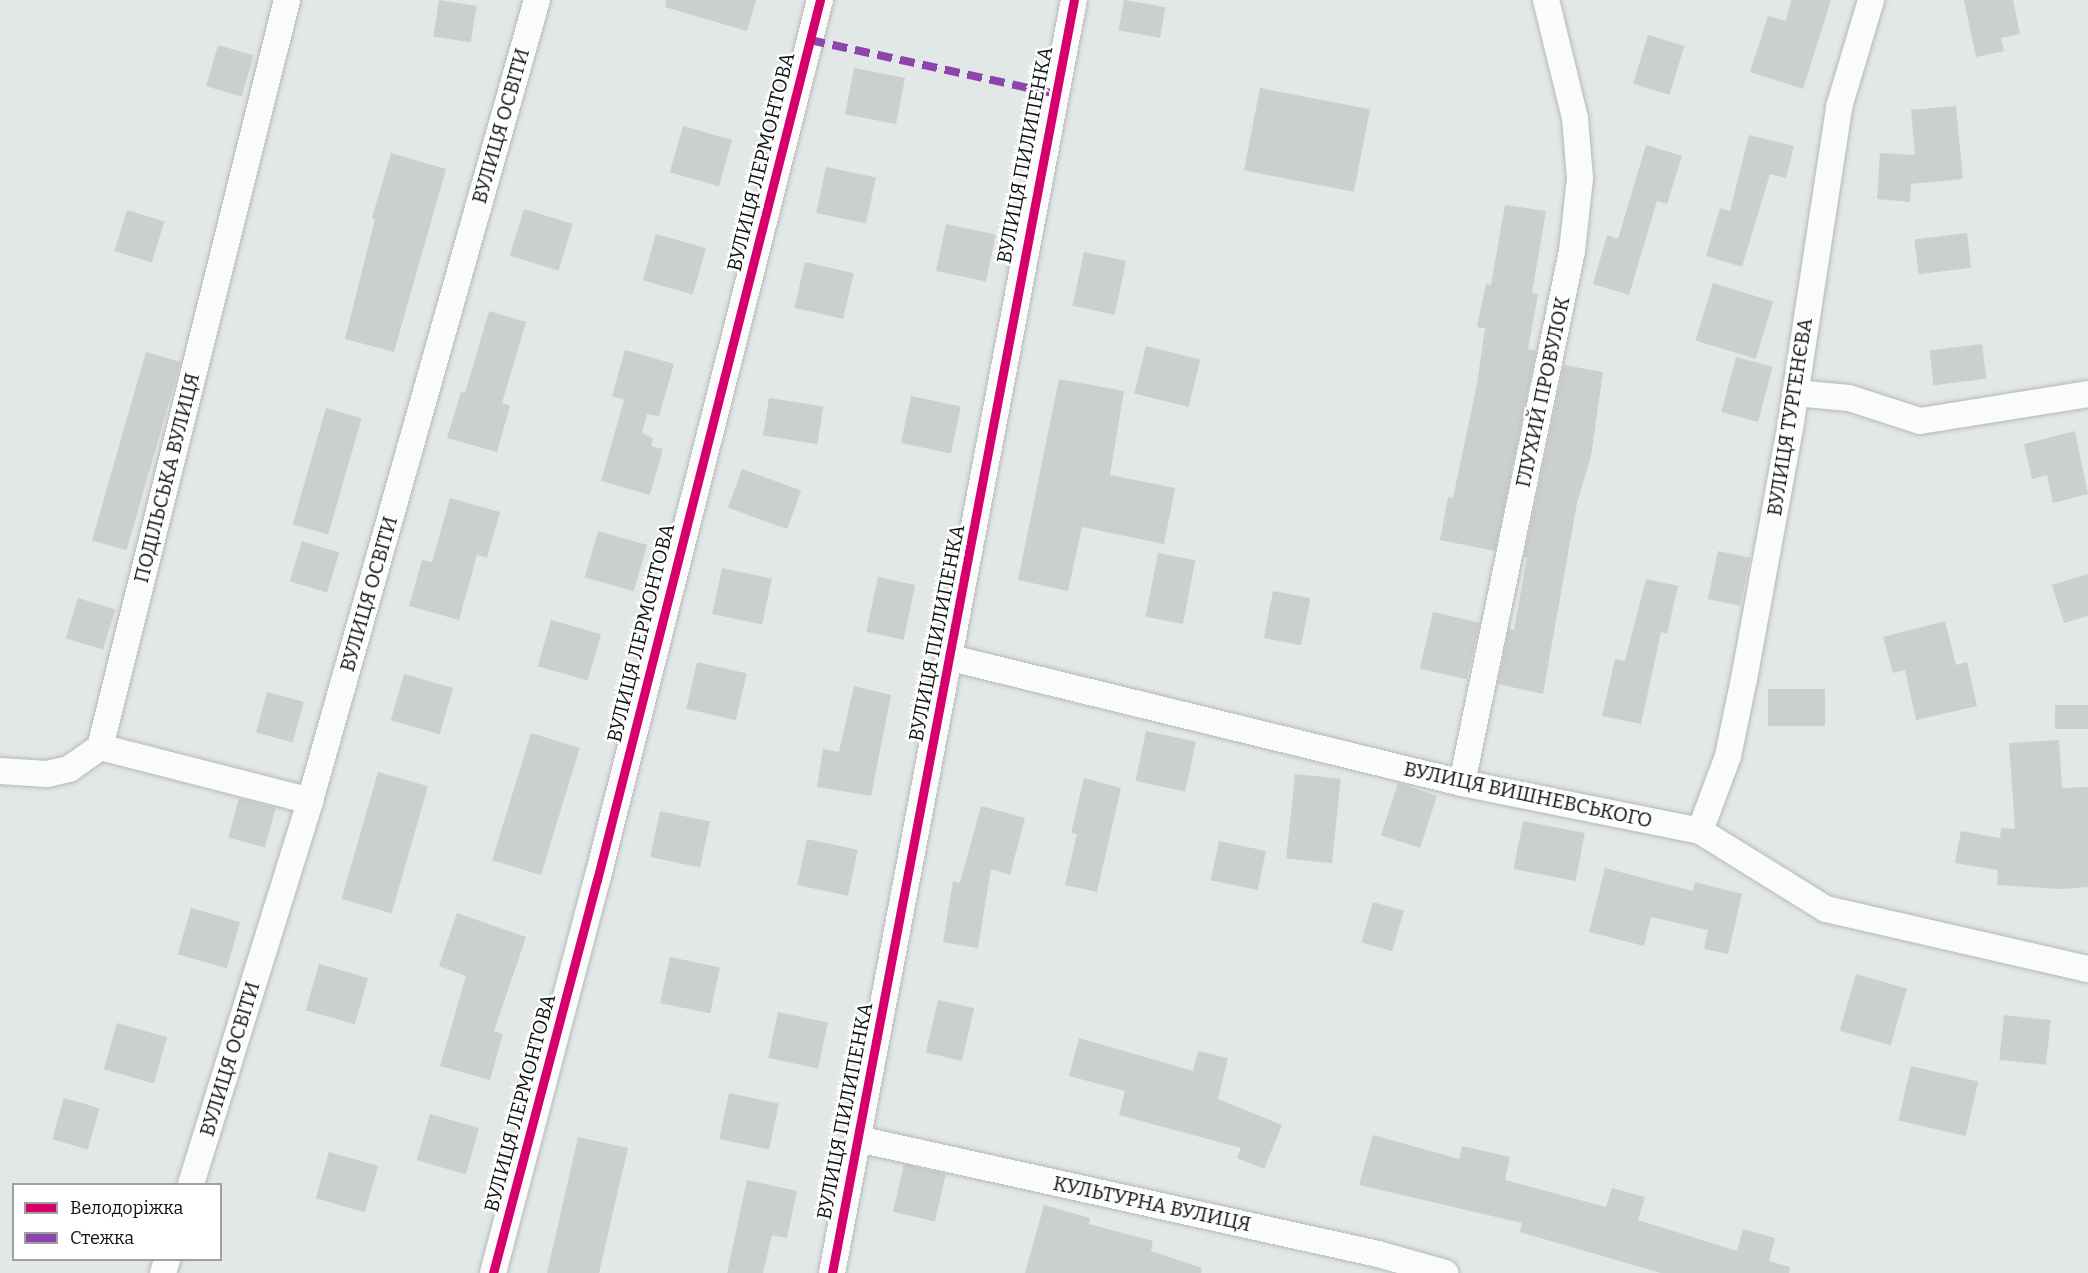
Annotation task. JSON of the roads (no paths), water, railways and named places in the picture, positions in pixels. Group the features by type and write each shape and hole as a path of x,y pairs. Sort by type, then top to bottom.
{"street":[{"name":"ПОДІЛЬСЬКА ВУЛИЦЯ","path":"100,747 287,0"},
{"name":"ВУЛИЦЯ ОСВІТИ","path":"192,1183 310,801 537,0"},
{"name":"ВУЛИЦЯ ЛЕРМОНТОВА","path":"493,1273 600,868 820,0"},
{"name":"ВУЛИЦЯ ПИЛИПЕНКА","path":"832,1273 951,658 1074,0"},
{"name":"ГЛУХИЙ ПРОВУЛОК","path":"1462,783 1573,240 1580,178 1575,118 1546,0"},
{"name":"ВУЛИЦЯ ТУРГЕНЄВА","path":"1700,831 1728,756 1795,393 1839,107 1871,0"},
{"path":"1795,393 1849,398 1920,422 2088,394"},
{"name":"ВУЛИЦЯ ВИШНЕВСЬКОГО","path":"951,658 1462,783 1700,831 1826,909 2088,969"},
{"path":"0,771 47,774 69,769 100,747 310,801"},
{"name":"КУЛЬТУРНА ВУЛИЦЯ","path":"858,1139 1378,1254 1445,1273"}]}
